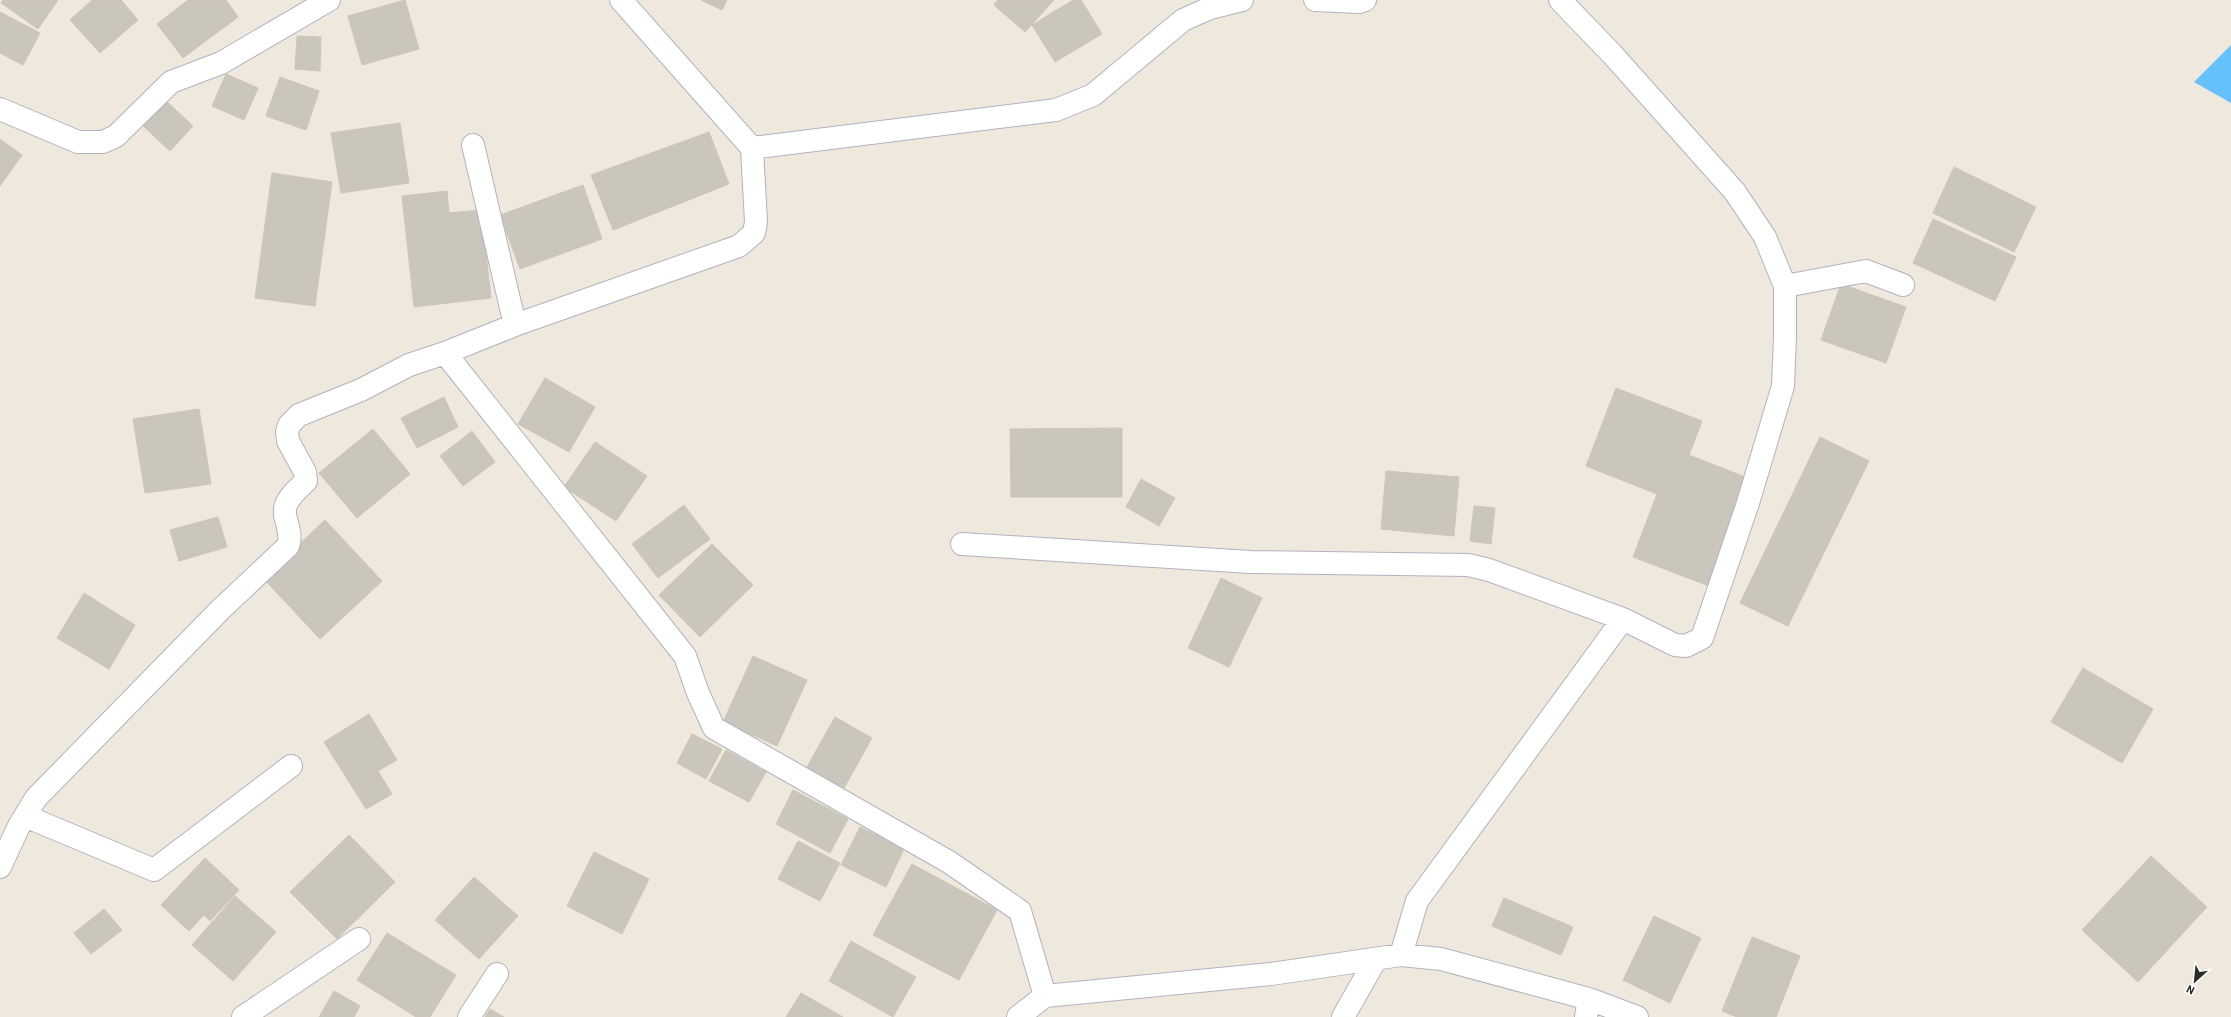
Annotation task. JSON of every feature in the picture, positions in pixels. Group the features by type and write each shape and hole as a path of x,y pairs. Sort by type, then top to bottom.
{"street":[{"path":"0,109 78,142 103,142 116,136 171,82 221,63 329,0"},
{"path":"0,867 25,816 36,798 220,610 288,546 291,539 285,509 286,504 306,481 306,476 288,441 286,432 293,419 299,415 361,390 409,365 445,353 515,325 739,246 754,233 756,222 752,148 621,0"},
{"path":"752,148 1056,110 1093,95 1183,20 1210,8 1242,0"},
{"path":"1315,0 1358,2 1365,0"},
{"path":"962,544 1250,562 1468,565 1490,570 1623,618 1675,645 1686,646 1702,638 1748,503 1783,386 1785,337 1784,286 1765,236 1735,192 1612,54 1560,0"},
{"path":"473,145 515,325"},
{"path":"1784,286 1866,271 1903,285"},
{"path":"445,353 685,656 698,693 714,728 949,862 1020,911 1045,996"},
{"path":"1401,955 1417,902 1623,618"},
{"path":"25,816 154,870 291,766"},
{"path":"243,1017 359,939"},
{"path":"1018,1017 1045,996 1271,974 1401,955 1441,958 1588,1008 1637,1017"},
{"path":"1343,1017 1376,959"},
{"path":"469,1017 497,974"}],"water":[{"path":"2231,45 2231,103 2194,82"}],"building":[{"path":"3,0 58,0 38,29 1,3"},
{"path":"92,0 121,0 138,20 100,53 70,20"},
{"path":"188,0 226,0 238,17 183,58 157,24"},
{"path":"405,0 419,49 362,65 348,16"},
{"path":"701,0 727,0 722,10"},
{"path":"998,0 1054,0 1025,32 994,5"},
{"path":"1073,0 1081,0 1102,34 1055,62 1032,25"},
{"path":"0,12 40,33 23,65 0,53"},
{"path":"297,36 321,37 320,71 295,69"},
{"path":"226,74 258,88 244,120 212,106"},
{"path":"280,77 319,91 306,130 266,116"},
{"path":"163,98 193,126 170,151 140,123"},
{"path":"400,123 409,183 341,193 331,133"},
{"path":"709,132 729,184 613,230 591,175"},
{"path":"0,139 22,155 0,186"},
{"path":"1954,167 2036,207 2014,252 1933,213"},
{"path":"272,173 332,182 315,306 255,298"},
{"path":"583,185 602,239 520,269 500,215"},
{"path":"447,191 449,213 481,210 491,298 414,307 402,196"},
{"path":"1933,219 2016,257 1995,301 1913,263"},
{"path":"1841,284 1906,307 1886,363 1821,340"},
{"path":"545,378 595,407 569,452 518,424"},
{"path":"1616,388 1702,421 1689,455 1750,479 1709,586 1633,557 1657,494 1586,466"},
{"path":"444,397 458,427 417,448 401,418"},
{"path":"199,409 211,484 145,493 133,419"},
{"path":"1122,428 1122,497 1011,497 1010,429"},
{"path":"373,429 410,474 357,518 319,473"},
{"path":"472,431 495,462 463,486 440,456"},
{"path":"1820,437 1869,461 1788,626 1740,603"},
{"path":"595,442 647,476 616,521 564,487"},
{"path":"1386,471 1459,477 1454,536 1381,529"},
{"path":"1141,479 1175,498 1159,526 1126,507"},
{"path":"684,505 710,539 658,578 632,544"},
{"path":"1474,506 1495,508 1491,544 1470,541"},
{"path":"218,517 227,547 179,561 170,530"},
{"path":"325,520 382,581 320,639 263,578"},
{"path":"712,544 753,585 700,637 659,595"},
{"path":"1221,578 1262,598 1229,667 1188,648"},
{"path":"84,593 135,625 109,669 57,638"},
{"path":"753,656 807,680 777,746 723,722"},
{"path":"2083,668 2153,709 2122,763 2051,722"},
{"path":"369,714 397,760 378,771 392,794 366,809 324,742"},
{"path":"835,717 872,738 844,788 807,767"},
{"path":"692,734 722,749 706,779 677,763"},
{"path":"726,750 766,772 749,802 709,781"},
{"path":"793,790 848,819 830,853 776,824"},
{"path":"860,827 904,849 886,887 841,865"},
{"path":"349,835 395,882 337,939 290,892"},
{"path":"798,841 840,863 820,901 778,879"},
{"path":"594,852 649,879 622,934 567,906"},
{"path":"2151,856 2207,907 2138,982 2082,930"},
{"path":"205,858 239,890 210,921 204,915 189,931 161,905"},
{"path":"912,864 997,910 959,980 873,935"},
{"path":"474,877 518,916 479,959 435,920"},
{"path":"235,896 276,932 233,981 192,945"},
{"path":"1504,898 1573,927 1561,955 1492,926"},
{"path":"104,909 122,930 91,954 74,933"},
{"path":"1654,916 1701,938 1670,1003 1623,980"},
{"path":"387,933 456,975 430,1017 416,1017 357,980"},
{"path":"1752,937 1800,956 1776,1017 1737,1017 1722,1011"},
{"path":"851,941 916,977 893,1017 829,981"},
{"path":"334,991 360,1006 354,1017 319,1017"},
{"path":"801,993 843,1017 786,1017"},
{"path":"490,1009 504,1017 485,1017"}]}
